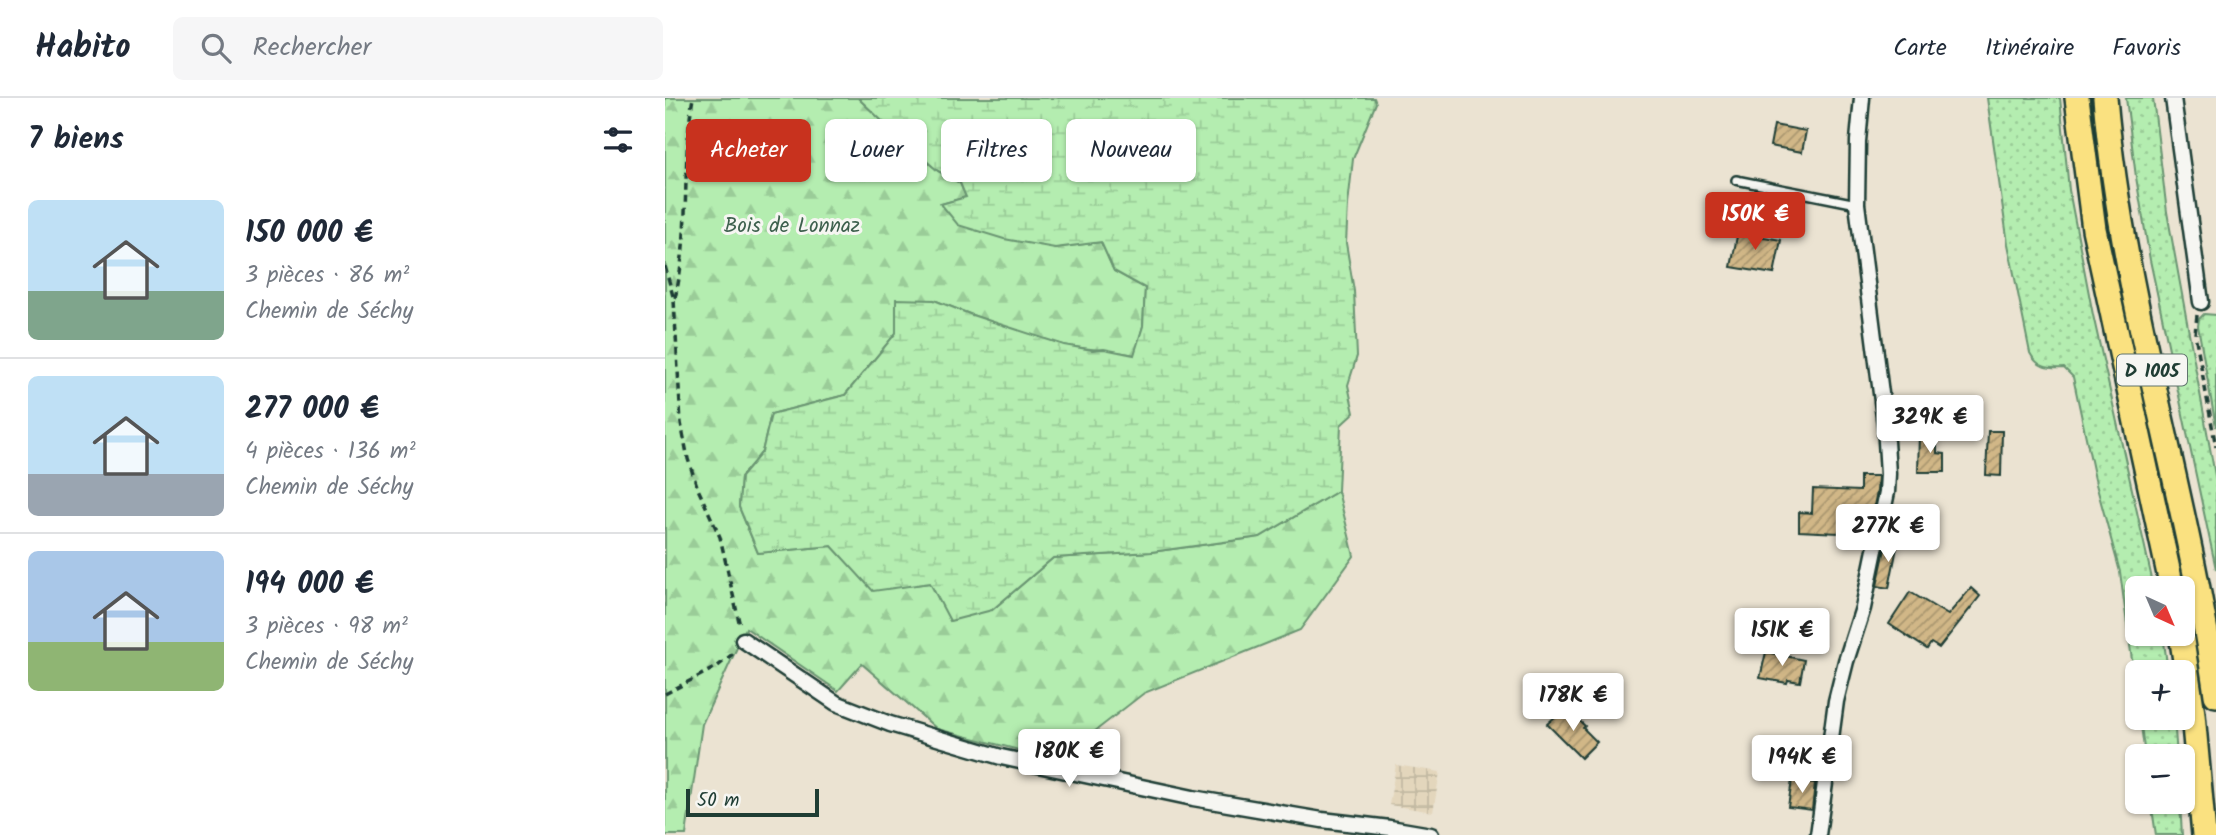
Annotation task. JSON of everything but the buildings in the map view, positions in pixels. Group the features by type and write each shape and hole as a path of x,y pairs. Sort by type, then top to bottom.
{"highway":[{"name":"D 1005","path":"2077,98 2094,229 2169,576"},
{"name":"D 1005","path":"2105,98 2119,212 2196,573 2216,695"},
{"path":"2183,646 2193,714 2204,835"}],"street":[{"path":"1818,835 1836,701 1863,608 1888,483 1885,425 1857,204 1862,98"},
{"path":"2173,98 2201,302"},
{"path":"743,640 836,704 890,724 1001,757 1193,798 1431,835"}],"lane":[{"path":"1735,180 1857,204"}],"path":[{"path":"674,300 684,245 687,156 694,98"},
{"path":"665,266 674,300 679,401 688,459 698,489 720,537 743,640 732,655 718,666 665,694"},
{"path":"2201,302 2195,334 2216,447"}],"shaded area":[{"path":"1396,765 1440,772 1433,812 1389,805"}],"green space":[{"name":"Bois de Lonnaz","path":"665,98 858,98 880,119 825,119 825,182 927,182 927,161 941,173 941,182 960,183 966,197 941,204 1055,248 1101,242 1114,271 1145,288 1143,326 1135,355 1048,341 934,300 896,333 845,395 771,414 762,452 741,478 739,507 758,553 832,546 873,590 930,583 992,610 1053,558 1151,552 1260,537 1338,491 1354,556 1300,630 1144,693 1058,760 937,729 862,664 838,691 746,628 702,724 686,835 665,835"},
{"path":"858,98 1374,98 1376,103 1353,159 1348,205 1346,243 1354,291 1357,356 1348,385 1354,413 1341,425 1338,491 1260,537 1151,552 1053,558 992,610 950,621 930,583 873,591 832,546 758,553 739,507 741,477 762,452 771,414 845,395 896,333 896,299 934,300 1064,345 1134,355 1143,326 1145,288 1114,271 1101,242 1055,248 1004,239 958,225 941,204 966,197 958,182 1052,182 1052,119 941,119 941,173 927,161 927,119 880,119"},
{"path":"1987,98 2060,98 2069,190 2093,315 2151,576 2125,576 2125,609 2120,572 2096,484 2073,377 2064,368 2040,365 2030,353 2008,244"},
{"path":"2126,98 2153,98 2167,212 2216,481 2216,569 2150,260"},
{"path":"2204,314 2216,315 2216,427 2198,326 2199,319"},
{"path":"2130,646 2165,646 2166,660 2132,660"},
{"path":"2142,730 2175,730 2176,744 2143,744"},
{"path":"2153,814 2181,814 2182,835 2156,835"}]}
